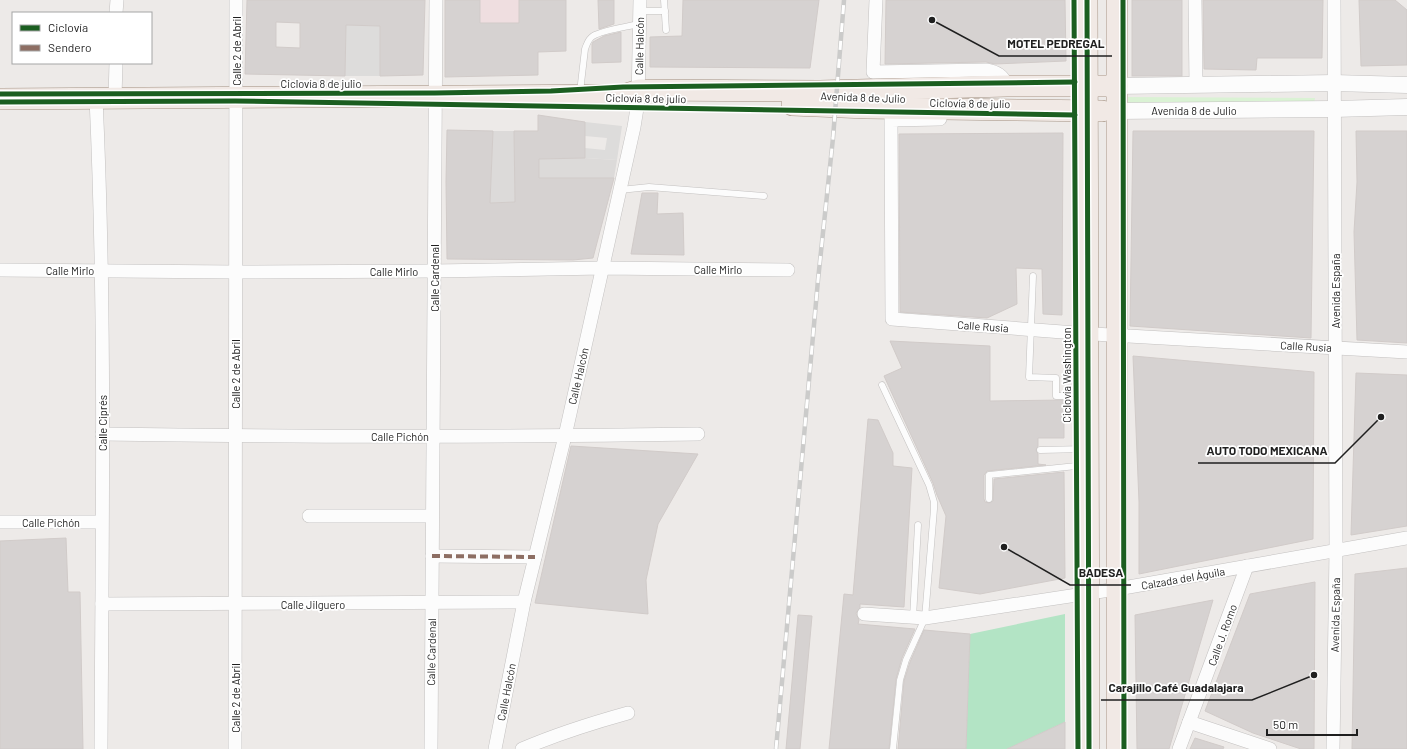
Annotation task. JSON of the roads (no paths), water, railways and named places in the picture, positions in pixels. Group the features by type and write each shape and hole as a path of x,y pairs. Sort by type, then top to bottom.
{"main road":[{"path":"1085,744 1088,594 1087,0"},
{"path":"1117,0 1117,749"},
{"name":"Avenida 8 de Julio","path":"0,99 633,96 1007,86 1117,86"},
{"name":"Avenida 8 de Julio","path":"633,96 867,108 1117,111"}],"street":[{"path":"116,0 116,12"},
{"name":"Calle 2 de Abril","path":"235,749 236,0"},
{"name":"Calle Cardenal","path":"431,749 436,0"},
{"path":"876,0 874,72 994,71 1001,74 1007,86"},
{"path":"1195,0 1196,85"},
{"name":"Avenida España","path":"1333,749 1336,550 1334,0"},
{"name":"Calle Halcón","path":"495,749 524,602 603,268 634,127 633,96 640,12"},
{"name":"Calle Ciprés","path":"101,749 101,270 106,98 116,64"},
{"name":"Avenida 8 de Julio","path":"1117,86 1334,83 1407,85"},
{"name":"Avenida 8 de Julio","path":"1117,111 1407,107"},
{"name":"Calle Rusia","path":"1023,110 1019,115 1011,118 891,120 892,319 1087,334 1407,352"},
{"name":"Calle Mirlo","path":"0,270 235,272 603,268 788,270"},
{"name":"Calle Pichón","path":"102,434 235,436 564,436 698,434"},
{"path":"309,516 432,516"},
{"name":"Calle Pichón","path":"0,522 102,522"},
{"name":"Calzada del Águila","path":"864,614 919,618 1088,594 1407,538"},
{"path":"432,556 535,557"},
{"name":"Calle J. Romo","path":"1179,749 1247,566"},
{"name":"Calle Jilguero","path":"102,604 432,604 524,602"},
{"path":"522,749 552,736 628,713"},
{"path":"1189,722 1270,749"}],"lane":[{"path":"664,0 666,30"},
{"path":"580,96 585,49 587,42 592,37 640,12 665,11"},
{"path":"620,190 649,187 764,196"},
{"path":"1033,276 1028,377 1056,378 1056,396 1076,396"},
{"path":"882,385 929,485 934,502 919,618 900,680 893,749"},
{"path":"1040,450 1087,457"},
{"path":"989,499 989,475 1087,457"},
{"path":"918,526 919,618"}],"railway":[{"path":"776,749 818,280 833,138 844,0"}],"place":[{"name":"MOTEL PEDREGAL","path":"932,20"},
{"name":"AUTO TODO MEXICANA","path":"1381,417"},
{"name":"BADESA","path":"1004,547"},
{"name":"Carajillo Café Guadalajara","path":"1314,675"}]}
